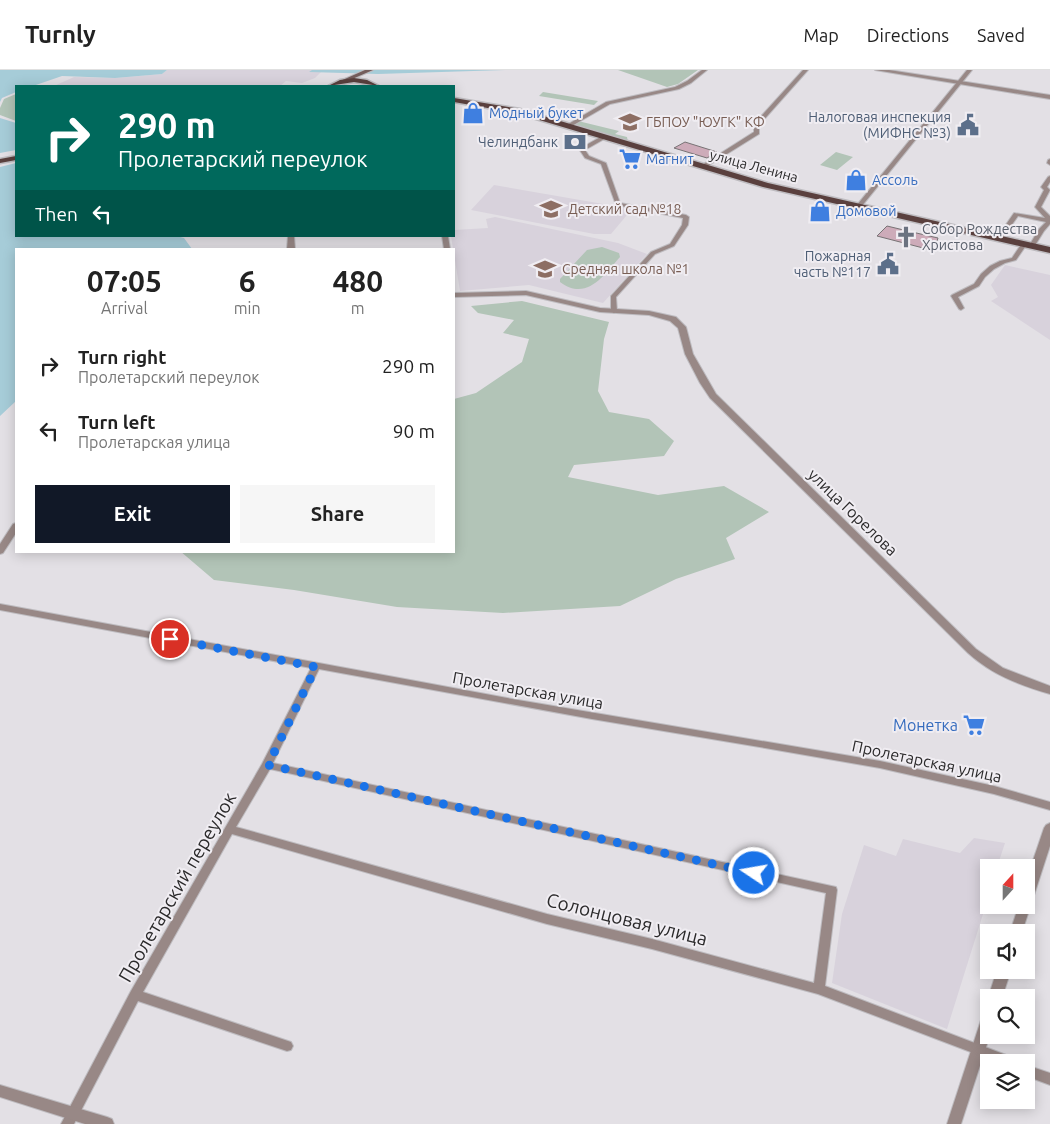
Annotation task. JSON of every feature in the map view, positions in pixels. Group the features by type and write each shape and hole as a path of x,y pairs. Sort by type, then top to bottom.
{"main road":[{"path":"334,85 370,70"},
{"path":"361,74 373,85"},
{"path":"334,85 355,80 371,85"},
{"name":"улица Ленина","path":"455,100 500,107 766,185 1050,250"},
{"path":"0,161 15,158"}],"street":[{"path":"568,126 608,103 676,88 689,82 705,70"},
{"path":"704,166 757,133 756,124 806,70"},
{"path":"878,70 1050,97"},
{"path":"859,206 970,70"},
{"path":"455,295 526,293 588,308 614,311 613,297 653,253 672,245 685,226 686,217 618,204 602,163 587,157 582,149 604,137"},
{"path":"1050,178 1044,187 1047,190 1038,207 1050,221"},
{"path":"1000,239 1016,214 1050,221"},
{"path":"961,308 954,296 976,285 980,276 1002,261 1014,259 1050,221"},
{"name":"улица Горелова","path":"614,311 650,313 673,319 682,327 689,354 713,396 972,651 986,664 1009,677 1050,690"},
{"path":"0,551 15,528"},
{"name":"Пролетарская улица","path":"0,607 316,667 970,783 1050,806"},
{"name":"Пролетарский переулок","path":"71,1119 135,995 229,829 268,765 316,667"},
{"path":"268,765 832,890 819,989"},
{"path":"1035,874 1050,828"},
{"name":"Солонцовая улица","path":"229,829 547,919 652,944 819,989 989,1054"},
{"path":"135,995 287,1046"},
{"path":"954,1124 980,1044"},
{"path":"1035,1074 1050,1080"},
{"path":"0,1091 71,1119 106,1124"}],"shaded area":[{"path":"167,70 323,70 315,78 302,83 286,81 281,85 56,85 74,77 116,78 162,74"},
{"name":"Детский сад №18","path":"494,185 632,209 611,234 594,234 471,210"},
{"name":"Средняя школа №1","path":"495,217 618,243 647,254 603,303 529,285 460,291 455,248 453,248 451,237 455,237 455,230 488,228 486,219"},
{"path":"1005,265 1050,275 1050,340 991,301 998,297 991,285"},
{"path":"974,838 1005,843 1000,859 980,859 980,914 983,914 947,1029 832,983 842,914 864,845 896,856 903,839 960,853"}],"green space":[{"path":"618,70 698,70 678,84 667,87"},
{"path":"543,92 598,101 594,105 539,96"},
{"path":"15,94 15,121 0,115 0,108 4,99"},
{"path":"578,121 619,131 615,134 627,137 628,142 574,126 573,124"},
{"path":"836,152 853,157 837,170 820,165"},
{"path":"602,247 619,253 620,257 594,284 587,288 579,289 560,282 560,279 587,250"},
{"path":"522,301 609,322 604,339 598,391 609,412 649,419 674,441 664,456 574,465 568,477 658,495 724,486 769,512 726,538 735,559 676,579 620,606 503,613 397,607 294,590 214,580 182,553 455,553 455,399 476,393 522,362 529,339 503,333 514,320 478,313 471,306"}],"water":[{"path":"0,70 167,70 162,74 115,78 62,76 36,85 15,85 15,92 2,98 0,102"},
{"path":"312,70 505,70 378,74 309,72"},
{"path":"0,118 15,123 15,150 0,153"},
{"path":"15,163 15,237 180,237 184,238 191,248 15,248 15,402 0,416 0,167"}],"building":[{"path":"685,142 717,152 707,158 674,148"},
{"name":"Собор Рождества Христова","path":"887,226 938,238 936,244 927,249 877,236"}],"place":[{"name":"Модный букет","path":"473,113"},
{"name":"ГБПОУ \"ЮУГК\" КФ","path":"630,122"},
{"name":"Налоговая инспекция (МИФНС №3)","path":"968,125"},
{"name":"Челиндбанк","path":"575,142"},
{"name":"Магнит","path":"630,159"},
{"name":"Ассоль","path":"856,180"},
{"name":"Детский сад №18","path":"551,209"},
{"name":"Домовой","path":"820,211"},
{"name":"Собор Рождества Христова","path":"906,237"},
{"name":"Пожарная часть №117","path":"888,264"},
{"name":"Средняя школа №1","path":"545,269"},
{"name":"Монетка","path":"974,725"}],"route":[{"path":"170,639 316,667 268,765 754,873"}]}
